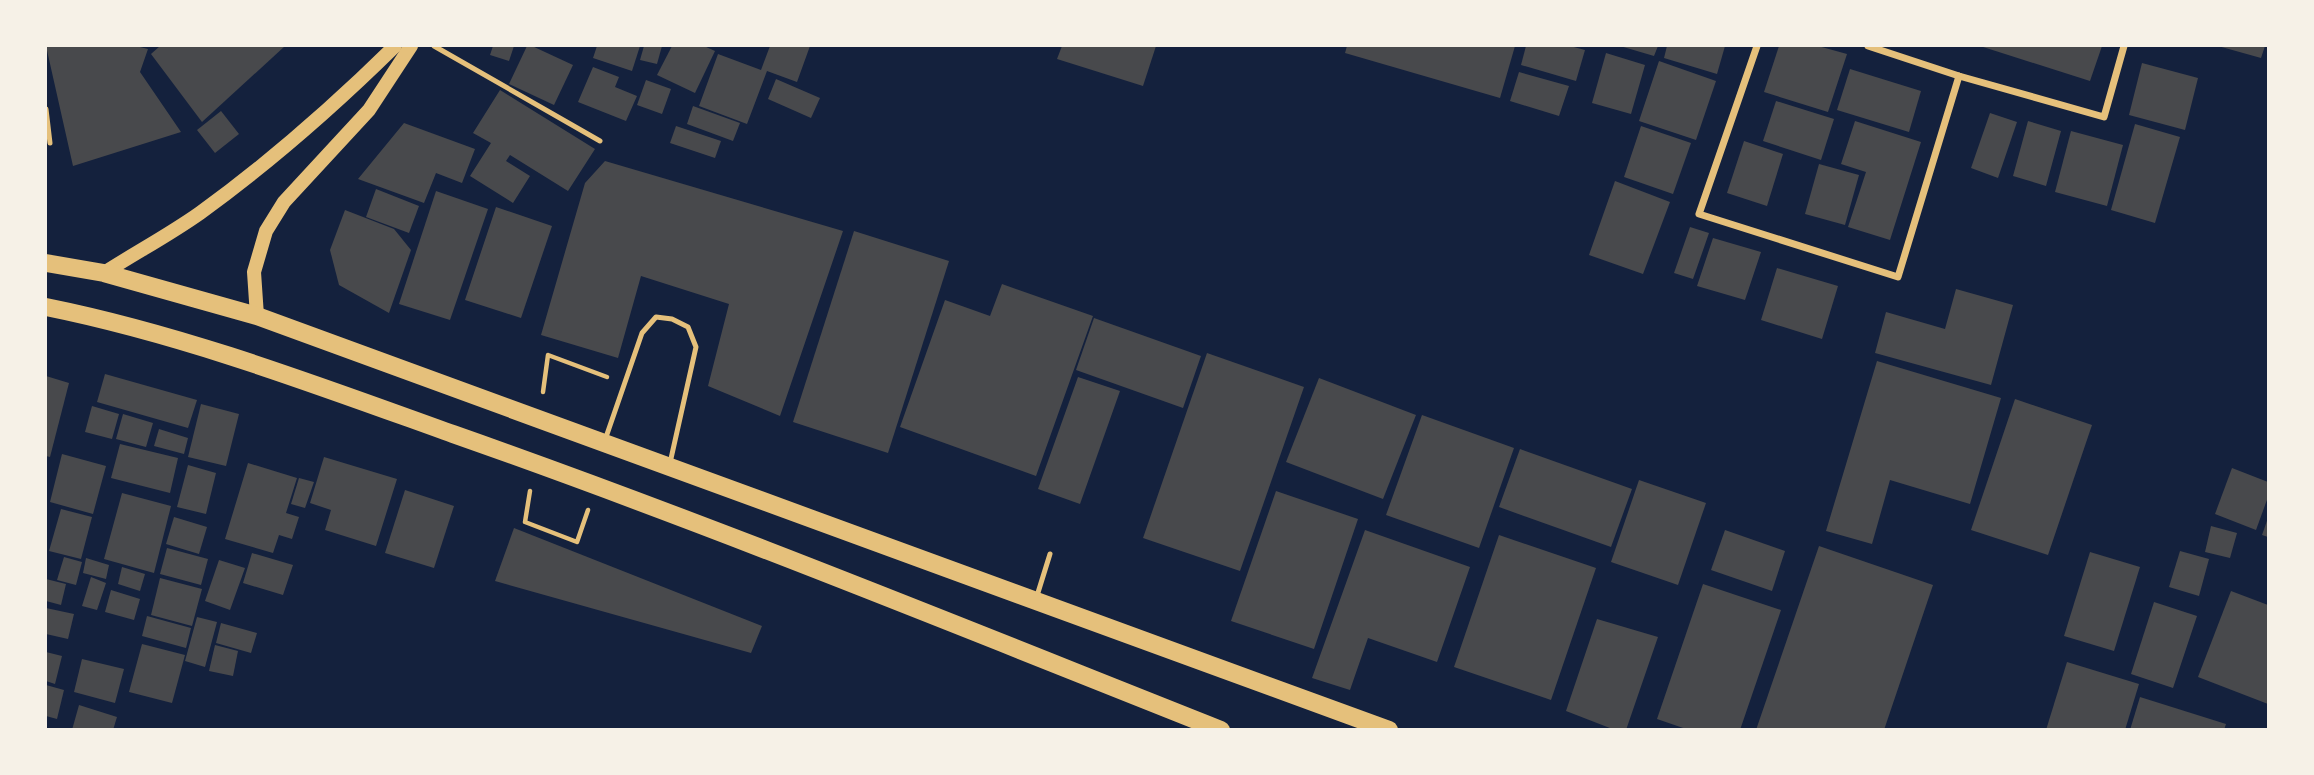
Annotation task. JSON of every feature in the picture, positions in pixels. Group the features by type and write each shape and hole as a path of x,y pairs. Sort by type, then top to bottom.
{"main road":[{"path":"104,273 198,215 283,149 350,91 395,46"},
{"path":"257,316 254,272 266,231 284,202 369,110 411,46"},
{"path":"46,263 104,273 257,316 1390,730"},
{"path":"46,307 96,317 253,362 597,484 1221,730"}],"street":[{"path":"1757,46 1699,214 1898,276 1959,76"},
{"path":"1868,46 1959,76 2104,117 2124,46"}],"lane":[{"path":"434,46 600,141"},
{"path":"46,108 50,143"},
{"path":"604,442 642,333 656,317 673,319 688,327 696,347 669,466"},
{"path":"1035,602 1050,554"}],"path":[{"path":"548,355 609,377"},
{"path":"526,522 577,542"}],"building":[{"path":"46,46 136,46 148,49 140,72 181,132 73,166"},
{"path":"160,46 285,46 202,122 151,54"},
{"path":"493,46 514,46 509,61 490,55"},
{"path":"527,46 573,65 554,105 509,84"},
{"path":"597,46 640,46 632,71 593,58"},
{"path":"644,46 662,46 657,64 640,60"},
{"path":"672,46 704,46 715,51 695,93 657,75"},
{"path":"770,46 810,46 797,82 767,71 747,124 699,106 718,54 761,70"},
{"path":"1062,46 1156,46 1143,86 1057,59"},
{"path":"1347,46 1515,46 1500,98 1345,53"},
{"path":"1526,46 1570,46 1585,50 1576,81 1521,65"},
{"path":"1620,46 1658,46 1654,56"},
{"path":"1667,46 1725,46 1717,74 1664,58"},
{"path":"1779,46 1818,46 1847,54 1828,112 1764,92"},
{"path":"1980,46 2102,46 2090,81"},
{"path":"2218,46 2265,46 2261,58"},
{"path":"1606,53 1645,65 1631,114 1592,103"},
{"path":"1659,61 1716,81 1696,140 1639,121"},
{"path":"2142,63 2198,78 2185,130 2129,115"},
{"path":"593,67 619,77 615,87 637,96 626,121 578,102"},
{"path":"1850,69 1921,91 1909,132 1837,110"},
{"path":"1519,72 1569,86 1559,116 1510,101"},
{"path":"776,79 820,98 811,118 768,99"},
{"path":"646,80 671,89 662,114 637,105"},
{"path":"500,90 595,149 568,191 510,155 506,161 530,176 513,203 470,176 491,143 473,133"},
{"path":"1776,101 1834,119 1821,160 1763,141"},
{"path":"693,106 740,123 733,141 687,124"},
{"path":"221,111 239,134 215,153 197,130"},
{"path":"1990,113 2017,122 1998,178 1971,168"},
{"path":"1855,121 1921,142 1890,240 1848,227 1866,172 1841,164"},
{"path":"2028,121 2061,131 2046,186 2013,176"},
{"path":"404,123 475,149 462,183 436,173 424,203 358,179"},
{"path":"2135,124 2180,137 2155,223 2111,210"},
{"path":"676,126 721,141 715,158 670,143"},
{"path":"1641,126 1691,143 1673,194 1624,177"},
{"path":"2071,131 2123,145 2107,206 2055,192"},
{"path":"1744,141 1783,154 1767,206 1727,193"},
{"path":"605,161 843,231 780,416 708,386 729,304 641,276 618,358 541,335 585,183"},
{"path":"1819,164 1859,175 1845,225 1805,214"},
{"path":"1615,181 1670,202 1643,274 1589,255"},
{"path":"376,189 419,206 409,233 366,217"},
{"path":"436,191 488,209 450,320 399,304"},
{"path":"496,207 552,226 521,318 465,300"},
{"path":"345,210 394,229 411,250 389,313 339,285 330,250"},
{"path":"1690,227 1709,233 1693,279 1674,273"},
{"path":"854,231 949,261 888,453 793,422"},
{"path":"1713,238 1761,252 1745,300 1697,286"},
{"path":"1777,268 1838,286 1822,339 1761,320"},
{"path":"1002,284 1093,316 1036,476 900,427 945,300 990,316"},
{"path":"1956,289 2013,305 1991,385 1875,353 1886,312 1945,329"},
{"path":"1094,318 1201,356 1183,408 1076,370"},
{"path":"1207,353 1304,387 1240,571 1143,538"},
{"path":"1877,361 2001,398 1970,504 1890,480 1872,544 1826,531"},
{"path":"105,374 197,400 188,428 97,402"},
{"path":"46,376 69,383 50,457 46,456"},
{"path":"1078,377 1120,391 1080,504 1038,489"},
{"path":"1319,378 1416,415 1383,499 1286,462"},
{"path":"2015,399 2092,425 2048,555 1971,530"},
{"path":"201,404 239,414 226,466 188,457"},
{"path":"92,406 119,414 112,439 85,432"},
{"path":"123,414 153,423 146,447 116,439"},
{"path":"1422,415 1514,448 1479,548 1386,515"},
{"path":"159,429 188,438 184,454 154,446"},
{"path":"120,444 178,458 170,493 111,478"},
{"path":"1520,449 1632,489 1611,547 1499,507"},
{"path":"62,454 106,466 93,514 50,502"},
{"path":"324,457 397,479 376,546 325,530 331,510 310,503"},
{"path":"248,463 297,478 286,513 299,517 292,539 279,535 273,553 225,539"},
{"path":"188,465 216,473 206,514 177,507"},
{"path":"2232,468 2268,482 2268,497 2256,530 2215,514"},
{"path":"299,478 314,482 305,508 291,504"},
{"path":"1639,480 1706,503 1678,585 1611,562"},
{"path":"405,490 454,506 434,568 385,553"},
{"path":"1276,491 1358,519 1314,649 1231,621"},
{"path":"122,493 171,506 154,573 104,559"},
{"path":"61,509 92,517 81,559 49,551"},
{"path":"174,517 207,527 199,554 166,544"},
{"path":"2268,518 2268,537 2262,535"},
{"path":"2211,526 2237,533 2230,558 2205,552"},
{"path":"514,528 762,626 751,653 495,581"},
{"path":"1365,530 1470,567 1437,662 1368,638 1350,690 1312,678"},
{"path":"1725,530 1785,551 1772,591 1711,570"},
{"path":"1499,535 1596,568 1551,700 1454,667"},
{"path":"1819,546 1933,585 1884,730 1756,730"},
{"path":"167,548 208,559 201,585 160,574"},
{"path":"2180,551 2209,559 2199,596 2169,587"},
{"path":"2090,552 2140,567 2114,651 2064,636"},
{"path":"252,553 293,565 283,595 243,583"},
{"path":"64,557 82,562 76,585 57,580"},
{"path":"86,558 109,565 106,579 83,573"},
{"path":"219,560 245,568 230,610 205,601"},
{"path":"122,567 145,574 140,591 118,584"},
{"path":"91,577 106,583 97,610 82,606"},
{"path":"160,578 202,589 192,626 151,615"},
{"path":"46,579 66,584 61,605 46,601"},
{"path":"1703,584 1781,610 1740,730 1689,730 1657,719"},
{"path":"111,590 140,599 134,620 105,612"},
{"path":"2231,591 2268,605 2268,704 2198,677"},
{"path":"2154,602 2197,616 2173,688 2131,674"},
{"path":"46,608 74,614 68,639 46,634"},
{"path":"147,616 191,628 186,648 142,636"},
{"path":"197,617 217,622 205,667 185,661"},
{"path":"1597,619 1658,637 1626,730 1615,730 1566,711"},
{"path":"221,623 257,633 251,653 216,643"},
{"path":"142,644 185,655 172,703 129,692"},
{"path":"215,645 238,651 233,676 209,671"},
{"path":"46,652 62,656 55,684 46,681"},
{"path":"82,659 124,669 115,703 74,692"},
{"path":"2067,662 2139,684 2125,730 2046,730"},
{"path":"46,685 64,690 57,719 46,716"},
{"path":"2140,697 2226,724 2224,730 2130,730"},
{"path":"79,705 117,717 113,730 72,730"}]}
